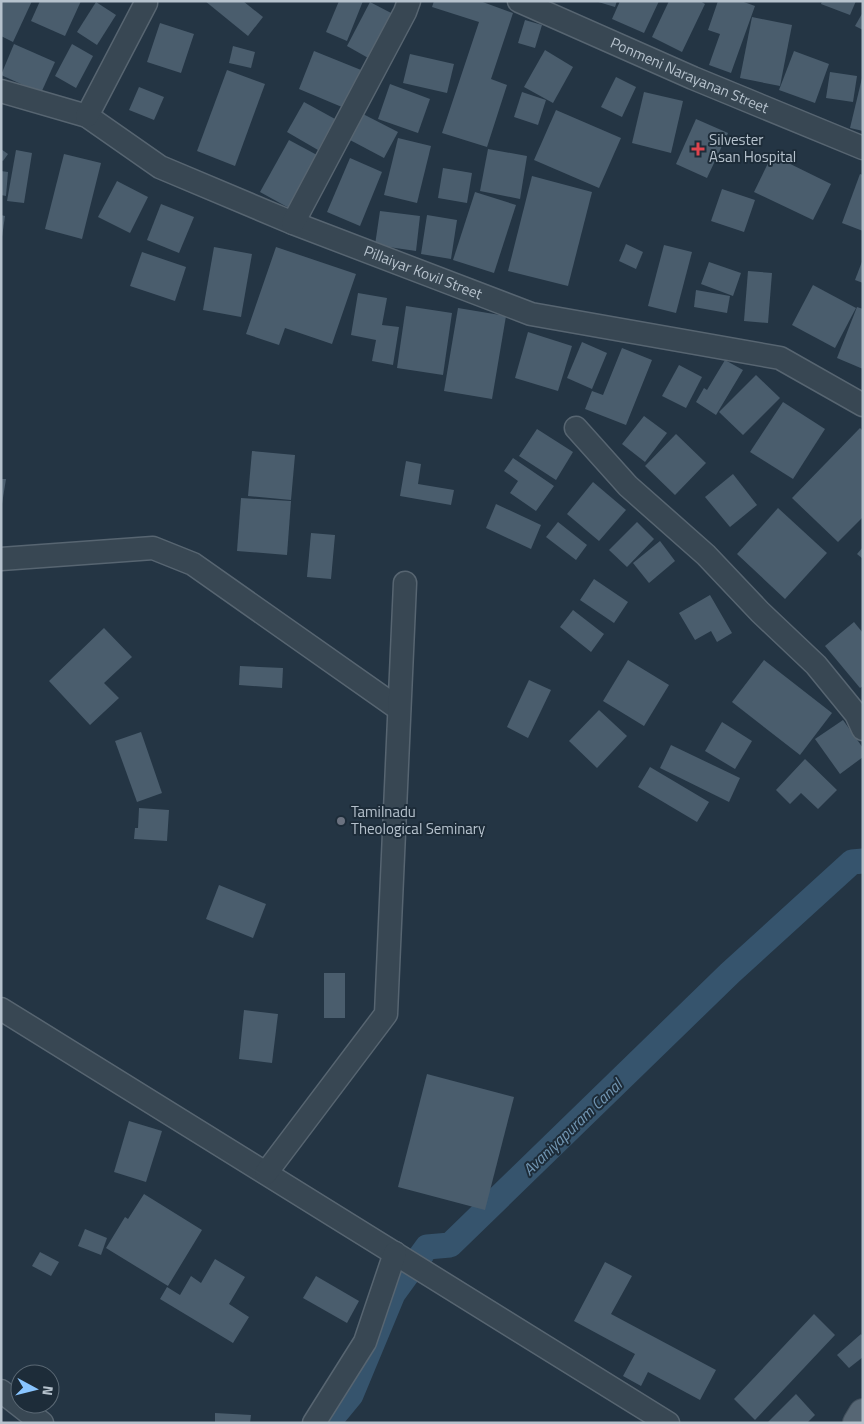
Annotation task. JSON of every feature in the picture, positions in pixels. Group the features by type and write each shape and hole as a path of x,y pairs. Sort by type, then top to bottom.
{"main road":[{"path":"857,1423 863,1413"}],"street":[{"path":"293,222 401,20 409,1"},
{"name":"Ponmeni Narayanan Street","path":"518,1 692,78 863,148"},
{"path":"87,116 145,2"},
{"name":"Pillaiyar Kovil Street","path":"1,91 87,116 160,167 293,222 531,314 780,358 863,405"},
{"path":"576,428 628,486 706,555 760,612 816,666 860,717"},
{"path":"1,559 153,548 193,564 399,709"},
{"path":"266,1173 386,1014 405,583"},
{"path":"1,1009 668,1423"},
{"path":"314,1423 366,1342 395,1252"},
{"path":"1,1392 42,1423"}],"building":[{"path":"1,1 32,1 13,42 1,36"},
{"path":"40,1 81,1 65,36 31,21"},
{"path":"205,1 243,1 263,17 248,36"},
{"path":"339,1 363,1 347,41 326,32"},
{"path":"434,1 480,1 513,13 491,79 507,85 487,147 442,133 479,22 432,7"},
{"path":"595,1 617,1 615,7"},
{"path":"620,1 659,1 644,33 612,19"},
{"path":"669,1 700,1 705,4 682,52 652,37"},
{"path":"718,1 741,1 755,6 731,73 709,65 720,34 708,30"},
{"path":"822,1 856,1 850,15 821,4"},
{"path":"96,2 116,15 97,45 77,32"},
{"path":"370,2 393,14 370,59 347,46"},
{"path":"863,12 863,30 855,26"},
{"path":"752,17 792,25 780,86 740,78"},
{"path":"525,20 542,25 535,48 518,43"},
{"path":"160,23 194,34 181,73 147,62"},
{"path":"14,44 55,62 41,93 1,75"},
{"path":"72,44 93,56 76,88 55,76"},
{"path":"233,46 255,52 251,68 229,63"},
{"path":"545,50 573,67 553,103 524,87"},
{"path":"314,51 366,72 349,110 299,89"},
{"path":"794,51 829,64 815,103 779,90"},
{"path":"410,54 454,64 447,93 403,83"},
{"path":"227,70 265,84 235,166 197,151"},
{"path":"830,72 857,76 853,102 826,98"},
{"path":"616,77 636,87 622,117 601,107"},
{"path":"863,79 863,131 850,128"},
{"path":"390,84 430,99 418,133 378,119"},
{"path":"139,87 164,97 154,120 129,110"},
{"path":"522,92 546,100 538,125 514,117"},
{"path":"644,92 683,101 671,153 632,143"},
{"path":"304,102 335,119 318,150 287,132"},
{"path":"556,110 621,138 599,188 534,160"},
{"path":"363,114 398,132 384,158 350,140"},
{"path":"696,119 728,133 707,178 676,164"},
{"path":"398,138 431,146 417,203 384,195"},
{"path":"289,140 317,155 289,208 260,192"},
{"path":"1,149 8,154 3,161 1,160"},
{"path":"488,149 527,156 520,199 480,191"},
{"path":"16,150 32,153 24,203 7,201"},
{"path":"64,154 101,163 82,239 45,229"},
{"path":"772,155 831,184 813,220 754,192"},
{"path":"350,158 382,172 360,226 327,212"},
{"path":"443,168 472,173 467,203 438,198"},
{"path":"1,171 8,172 6,196 1,195"},
{"path":"860,174 863,175 863,231 842,223"},
{"path":"532,176 592,192 568,286 508,271"},
{"path":"117,181 148,197 130,233 98,217"},
{"path":"722,189 755,200 744,232 711,221"},
{"path":"475,192 516,205 494,273 453,260"},
{"path":"161,204 194,217 179,253 147,240"},
{"path":"380,211 420,216 416,251 375,245"},
{"path":"1,215 5,216 2,237 1,237"},
{"path":"427,215 457,220 451,259 421,254"},
{"path":"626,244 643,252 636,269 619,261"},
{"path":"664,245 692,252 676,313 648,306"},
{"path":"214,247 252,254 241,317 203,310"},
{"path":"276,247 356,274 332,344 285,328 279,345 246,334"},
{"path":"142,252 186,267 175,301 130,286"},
{"path":"863,259 863,283 855,280"},
{"path":"709,262 741,273 733,296 701,284"},
{"path":"748,271 772,273 768,323 744,321"},
{"path":"813,285 856,308 835,348 792,325"},
{"path":"696,290 730,296 727,313 694,307"},
{"path":"358,293 387,298 382,325 399,327 393,365 372,361 376,340 351,335"},
{"path":"406,306 452,313 443,375 397,368"},
{"path":"857,307 863,309 863,369 837,358"},
{"path":"458,308 506,316 492,399 444,391"},
{"path":"528,332 572,346 558,391 515,378"},
{"path":"582,342 607,353 592,389 567,378"},
{"path":"622,348 652,360 626,425 585,409 592,391 603,395"},
{"path":"725,360 743,370 716,415 696,402 704,388 707,390"},
{"path":"679,365 702,377 686,408 662,396"},
{"path":"756,375 780,398 743,435 719,412"},
{"path":"783,402 825,429 793,479 750,452"},
{"path":"644,416 667,433 645,462 622,444"},
{"path":"860,428 863,431 863,517 838,542 792,498"},
{"path":"537,429 573,452 556,480 519,456"},
{"path":"676,434 706,463 675,495 645,466"},
{"path":"252,451 295,455 291,500 248,496"},
{"path":"513,458 554,486 536,511 510,493 518,481 504,471"},
{"path":"406,461 421,464 418,484 454,490 451,505 400,496"},
{"path":"733,474 757,505 730,527 705,497"},
{"path":"1,479 6,479 2,504 1,504"},
{"path":"593,482 626,510 599,541 567,514"},
{"path":"241,498 291,501 287,555 237,551"},
{"path":"496,504 541,525 531,549 486,528"},
{"path":"778,508 827,553 785,599 737,554"},
{"path":"558,522 587,545 576,560 546,537"},
{"path":"637,522 654,539 627,567 609,550"},
{"path":"311,533 335,535 331,579 307,577"},
{"path":"660,541 675,561 649,583 633,563"},
{"path":"863,547 863,559 857,554"},
{"path":"594,579 628,602 614,623 580,600"},
{"path":"710,595 732,633 717,642 711,631 695,640 679,613"},
{"path":"573,610 604,634 591,652 560,627"},
{"path":"854,622 863,633 863,686 860,688 825,646"},
{"path":"104,628 132,657 104,683 119,698 90,725 49,681"},
{"path":"628,660 669,685 644,726 603,701"},
{"path":"764,660 832,713 800,755 732,702"},
{"path":"240,666 283,668 282,688 239,685"},
{"path":"529,680 551,690 528,738 507,727"},
{"path":"599,710 627,736 597,768 569,741"},
{"path":"843,720 863,748 863,757 840,774 815,739"},
{"path":"722,722 752,741 735,769 705,751"},
{"path":"141,732 162,793 137,802 115,741"},
{"path":"671,745 740,778 729,802 660,768"},
{"path":"805,759 837,790 818,809 801,793 790,804 776,790"},
{"path":"650,767 709,802 697,822 638,787"},
{"path":"139,808 169,810 167,841 134,839 135,828 138,828"},
{"path":"219,885 266,904 253,938 206,919"},
{"path":"324,973 345,973 345,1018 324,1018"},
{"path":"244,1010 278,1014 272,1063 239,1059"},
{"path":"427,1074 514,1097 485,1210 398,1187"},
{"path":"129,1121 162,1131 146,1182 114,1172"},
{"path":"144,1194 202,1230 168,1286 106,1248 125,1217 128,1219"},
{"path":"85,1229 107,1238 101,1255 78,1246"},
{"path":"40,1252 59,1262 51,1276 32,1266"},
{"path":"215,1259 245,1277 229,1304 249,1317 233,1343 160,1299 167,1287 180,1295 191,1276 201,1283"},
{"path":"605,1262 632,1276 611,1314 716,1370 700,1400 648,1372 641,1386 623,1376 635,1354 574,1321"},
{"path":"316,1276 359,1301 347,1323 303,1298"},
{"path":"814,1314 835,1335 755,1420 734,1399"},
{"path":"861,1334 863,1337 863,1357 849,1368 837,1355"},
{"path":"796,1394 815,1415 807,1423 767,1423"},
{"path":"215,1413 251,1415 250,1423 215,1423"}],"waterway":[{"name":"Avaniyapuram Canal","path":"328,1423 351,1395 393,1294 427,1247 450,1245 730,973 852,862 863,861"}],"place":[{"name":"Silvester Asan Hospital","path":"698,149"},
{"name":"Tamilnadu Theological Seminary","path":"341,821"}]}
